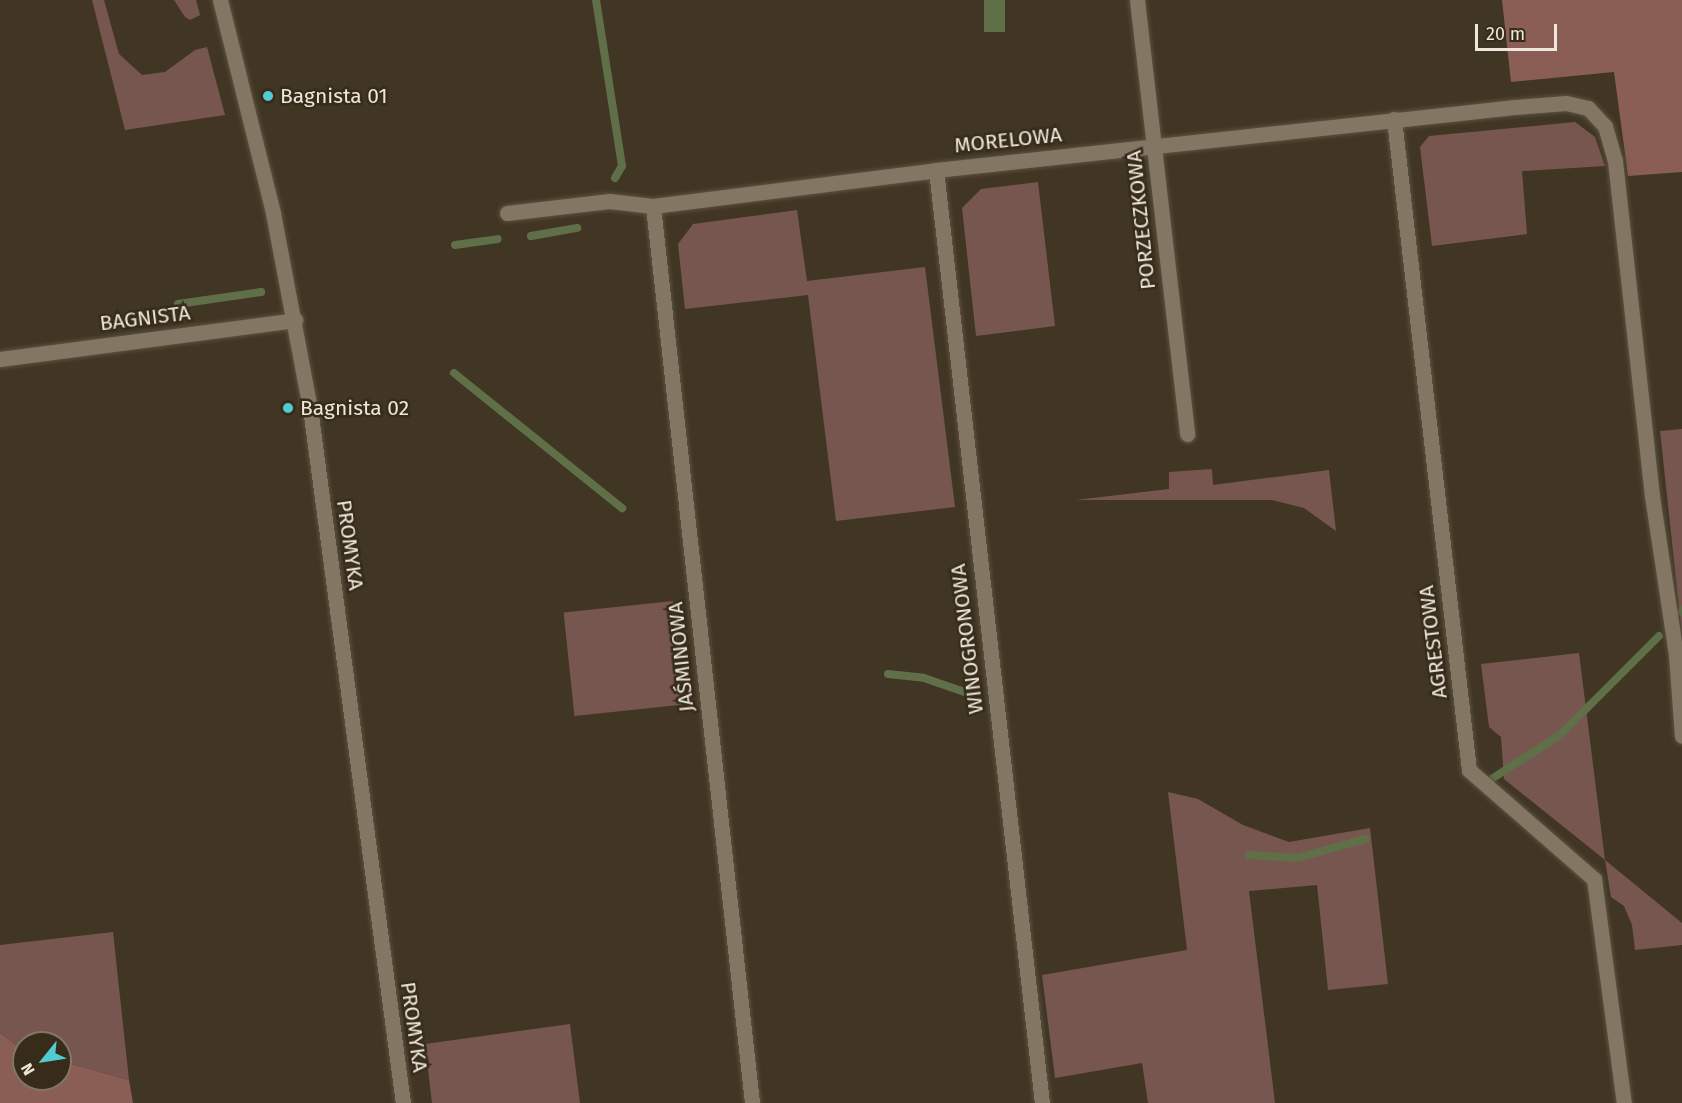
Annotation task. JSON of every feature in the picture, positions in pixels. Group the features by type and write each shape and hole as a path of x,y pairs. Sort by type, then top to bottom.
{"street":[{"name":"PROMYKA","path":"220,0 295,320 312,420 403,1103"},
{"name":"PORZECZKOWA","path":"1137,0 1186,434"},
{"name":"MORELOWA","path":"507,213 609,201 653,206 936,170 1515,107 1566,103 1588,108 1602,121 1612,147 1652,496 1676,655 1682,736"},
{"name":"AGRESTOWA","path":"1394,120 1469,770 1594,879 1624,1103"},
{"name":"WINOGRONOWA","path":"936,170 1042,1103"},
{"name":"JAŚMINOWA","path":"653,206 752,1103"},
{"name":"BAGNISTA","path":"0,359 295,320"}],"shaded area":[{"path":"92,0 104,0 119,54 142,75 165,72 195,50 207,47 225,115 125,130"},
{"path":"174,0 196,0 200,15 190,20 185,17"},
{"path":"984,0 1005,0 1005,32 984,32"},
{"path":"1502,0 1682,0 1682,172 1628,176 1614,72 1511,82"},
{"path":"1575,122 1595,137 1605,166 1522,171 1527,234 1432,246 1420,147 1429,136"},
{"path":"1038,182 1055,326 976,336 962,208 981,189"},
{"path":"797,210 807,281 925,267 955,507 836,521 808,295 685,309 678,244 693,224"},
{"path":"1682,429 1682,635 1660,431"},
{"path":"1212,469 1213,485 1329,470 1336,531 1304,508 1272,500 1076,500 1169,489 1169,472"},
{"path":"673,601 684,704 574,716 564,612"},
{"path":"1579,653 1605,860 1504,779 1501,737 1489,727 1481,664"},
{"path":"1168,792 1198,799 1243,825 1289,842 1370,828 1388,984 1328,990 1317,885 1249,891 1275,1103 1148,1103 1142,1063 1055,1078 1042,975 1187,950"},
{"path":"1605,860 1682,923 1682,945 1635,950 1632,925 1624,906 1611,897"},
{"path":"113,932 129,1080 72,1064 72,1031 12,1031 12,1042 0,1033 0,945"},
{"path":"570,1024 580,1103 432,1103 425,1044"},
{"path":"0,1033 12,1042 12,1091 72,1091 72,1064 129,1080 133,1103 0,1103"}],"waterway":[{"path":"596,0 622,166 615,178"},
{"path":"531,236 577,228"},
{"path":"455,245 498,239"},
{"path":"178,304 261,292"},
{"path":"454,373 622,508"},
{"path":"1493,778 1560,735 1659,636"},
{"path":"888,674 924,678 973,695"},
{"path":"1249,855 1298,858 1365,839"}],"place":[{"name":"Bagnista 01","path":"268,96"},
{"name":"Bagnista 02","path":"288,408"}]}
